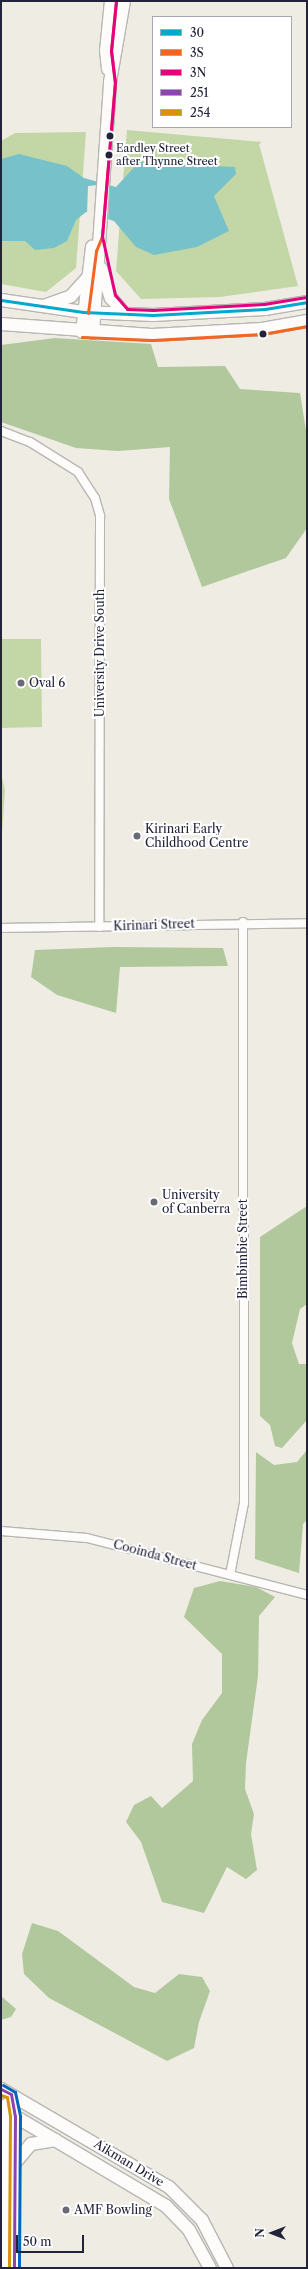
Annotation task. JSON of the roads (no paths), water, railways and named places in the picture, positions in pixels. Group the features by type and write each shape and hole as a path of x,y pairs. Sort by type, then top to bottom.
{"main road":[{"path":"110,82 106,51 111,1"},
{"path":"124,1 110,82 97,236 98,255 106,287 125,314"},
{"path":"89,312 88,277 97,236"},
{"path":"87,332 98,255"},
{"path":"43,306 71,296 88,277"},
{"path":"1,300 89,312 186,316 307,302"},
{"path":"1,324 87,332 152,335 262,329 307,321"},
{"path":"5,2268 3,2109 6,2092"},
{"path":"6,2092 15,2116 14,2268"},
{"name":"Aikman Drive","path":"6,2092 169,2187 202,2220 226,2268"},
{"name":"Aikman Drive","path":"3,2109 166,2206 189,2230 210,2268"},
{"path":"15,2165 20,2153 31,2144 56,2140"}],"street":[{"name":"University Drive South","path":"1,431 30,442 78,472 95,498 100,516 99,927"},
{"name":"Kirinari Street","path":"1,928 99,927 243,922 307,923"},
{"name":"Bimbimbie Street","path":"230,1575 244,1503 243,922"},
{"name":"Cooinda Street","path":"1,1531 87,1538 307,1595"}],"water":[{"path":"19,154 67,166 84,178 116,187 139,162 235,167 236,174 214,196 229,231 197,247 154,255 136,247 114,221 86,212 76,220 67,241 54,248 35,250 25,241 1,241 1,159"}],"place":[{"name":"Eardley Street after Thynne Street","path":"109,155"},
{"name":"Oval 6","path":"21,683"},
{"name":"Kirinari Early Childhood Centre","path":"137,836"},
{"name":"University of Canberra","path":"154,1202"},
{"name":"AMF Bowling","path":"66,2210"}]}
